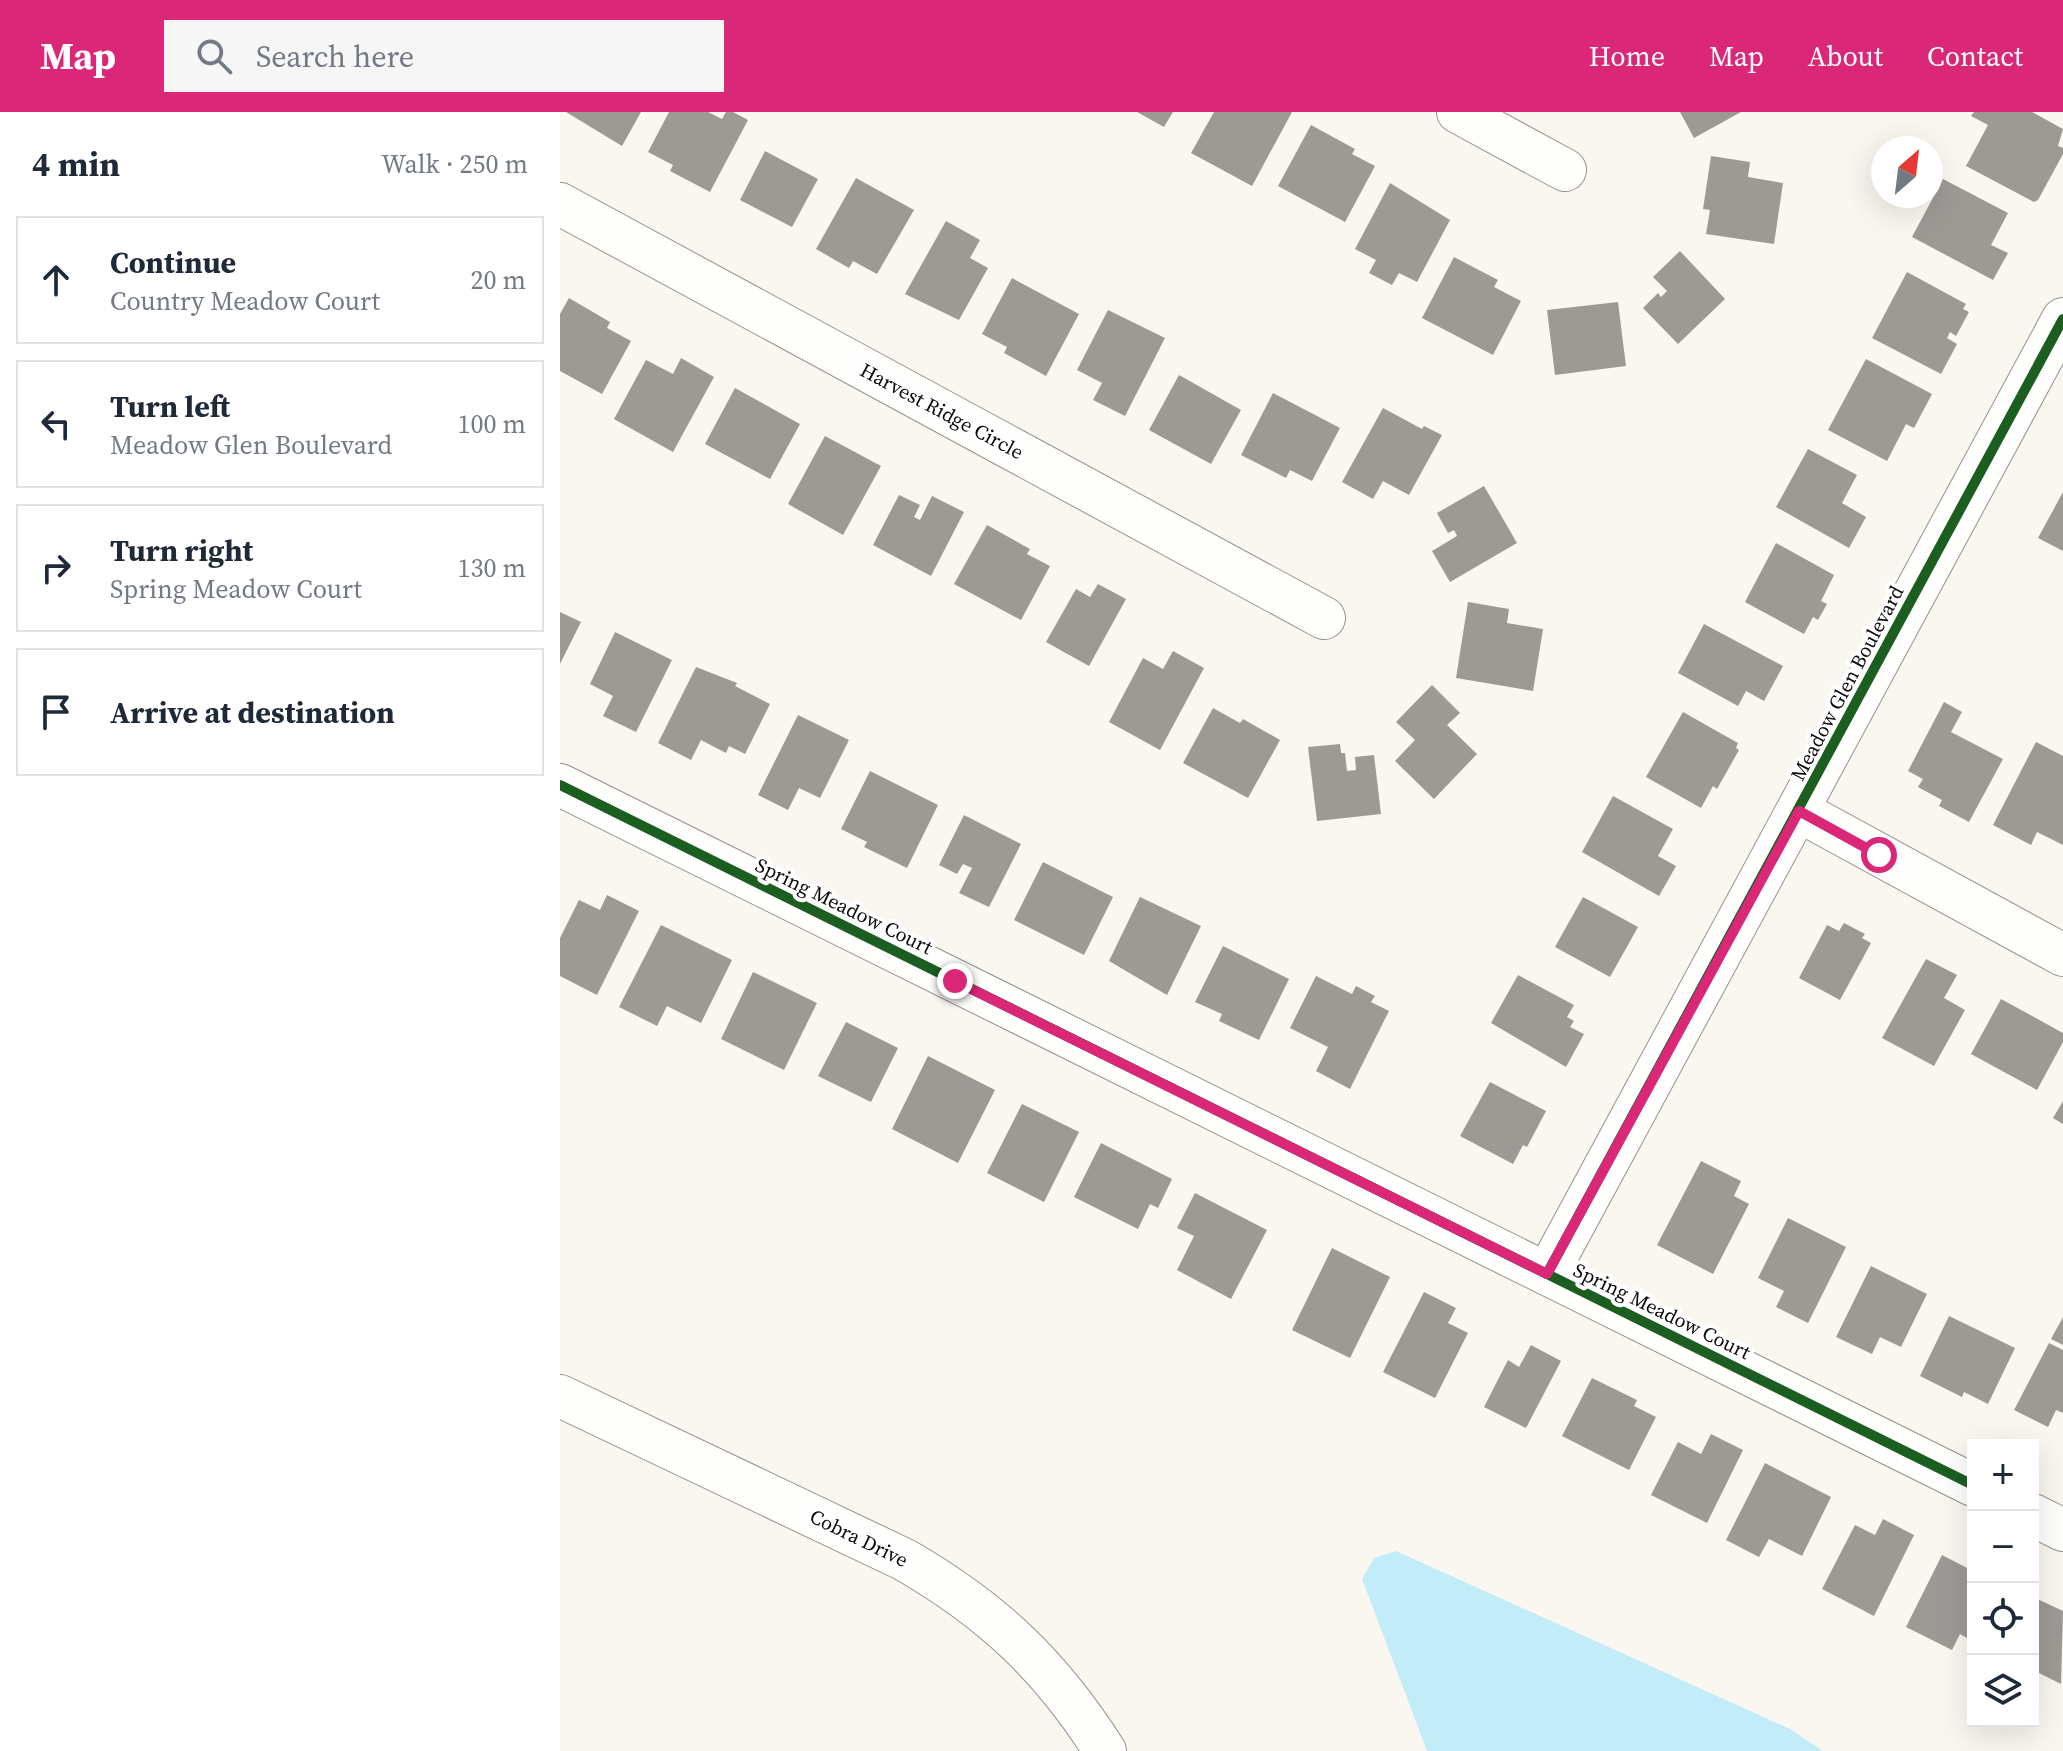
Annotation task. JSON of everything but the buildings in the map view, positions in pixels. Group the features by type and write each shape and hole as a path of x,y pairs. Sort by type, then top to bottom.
{"street":[{"path":"1458,112 1565,170"},
{"name":"Harvest Ridge Circle","path":"560,204 1324,618"},
{"name":"Meadow Glen Boulevard","path":"1547,1274 1799,811 2047,384 2063,319"},
{"name":"Spring Meadow Court","path":"560,785 1967,1482"},
{"path":"1799,811 2063,955"},
{"name":"Cobra Drive","path":"560,1396 905,1560 944,1582 975,1603 1045,1668 1105,1751"},
{"path":"2039,1518 2063,1530"}],"water":[{"path":"1396,1551 1790,1729 1823,1751 1427,1751 1362,1579 1374,1558"}],"cycle path":[{"path":"1547,1274 2063,319"},
{"path":"560,785 1967,1482"}],"route":[{"path":"955,981 1547,1274 1799,811 1879,855"}]}
